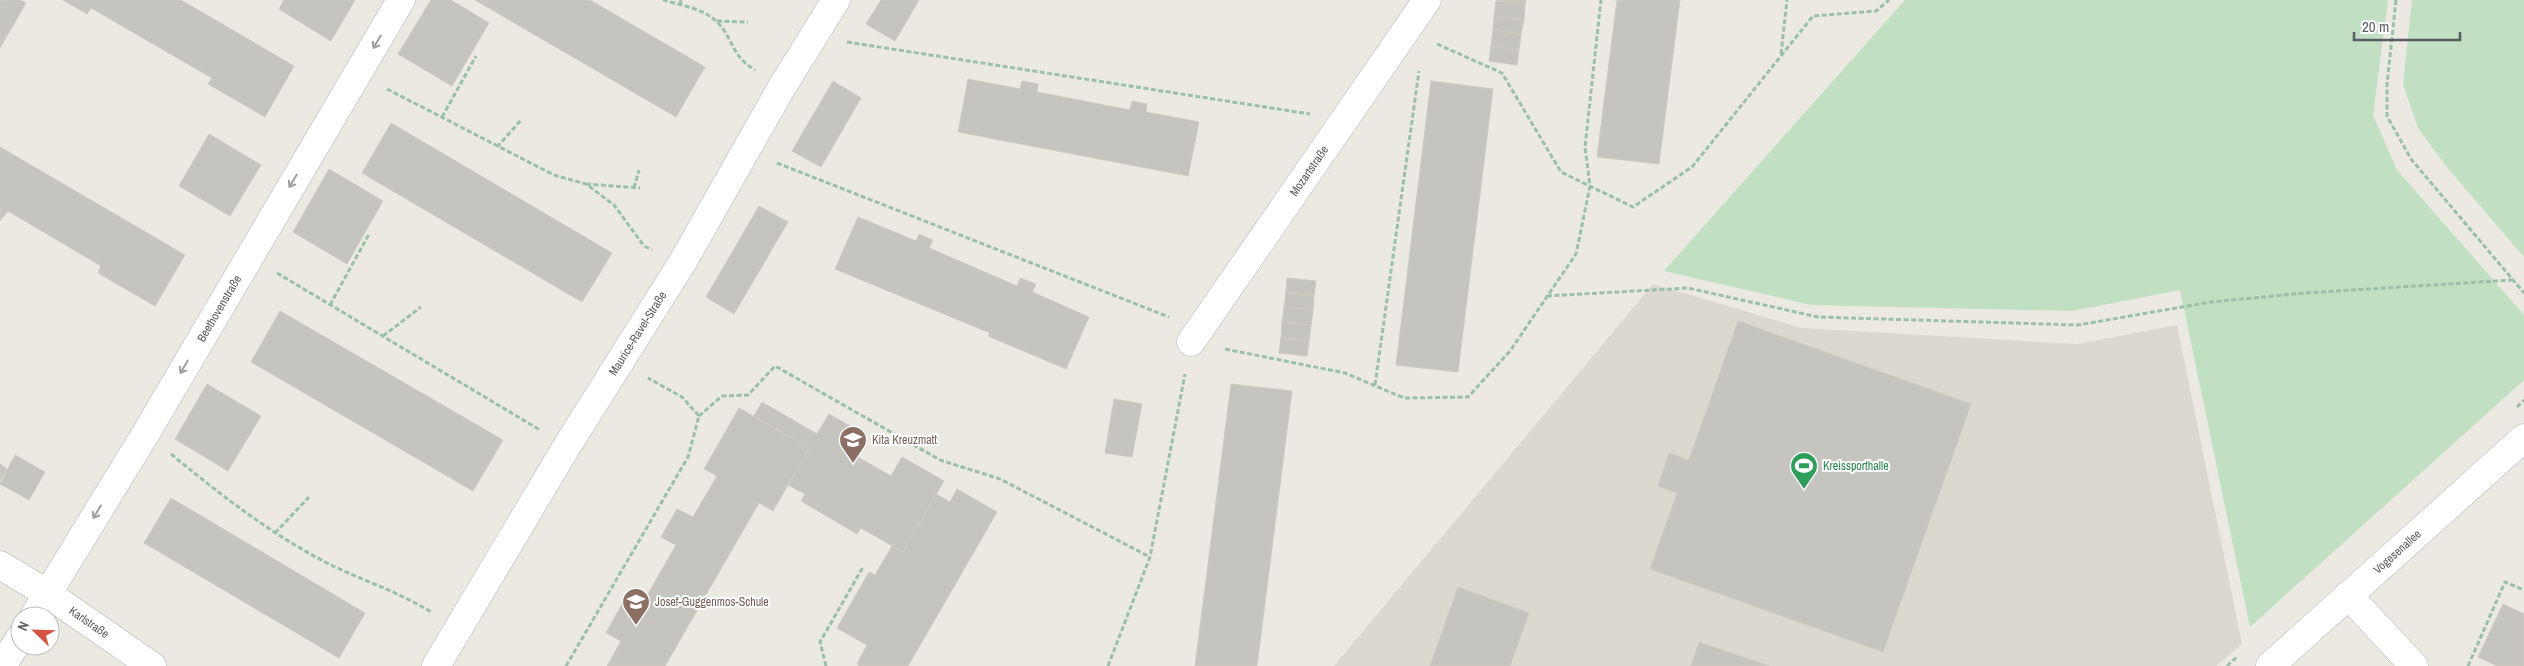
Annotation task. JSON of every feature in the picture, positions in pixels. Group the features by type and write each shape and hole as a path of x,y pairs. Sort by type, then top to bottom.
{"street":[{"name":"Beethovenstraße","path":"41,605 146,433 401,0"},
{"name":"Maurice-Ravel-Straße","path":"436,666 567,446 682,263 782,87 836,0"},
{"name":"Mozartstraße","path":"1195,336 1427,0"},
{"name":"Vogesenallee","path":"2270,666 2524,438"},
{"name":"Karlstraße","path":"0,565 41,605 152,666"},
{"path":"2348,595 2414,666"},
{"path":"2,666 10,654"}],"path":[{"path":"663,0 694,9 717,21 748,22"},
{"path":"680,5 681,0"},
{"path":"746,150 1195,336 1345,373 1404,398 1468,397 1510,351 1576,254 1590,186 1585,147 1601,0"},
{"path":"1781,55 1788,0"},
{"path":"1406,30 1502,73 1561,172 1633,207 1692,167 1813,16 1876,11 1889,0"},
{"path":"2396,0 2387,84 2387,116 2410,159 2524,293"},
{"path":"717,21 742,63 782,87"},
{"path":"1375,385 1419,68 1406,30"},
{"path":"814,37 1345,119"},
{"path":"442,117 476,56"},
{"path":"358,73 554,175 586,184 640,188"},
{"path":"497,147 522,119"},
{"path":"634,188 639,170"},
{"path":"586,184 614,205 644,246 682,263"},
{"path":"330,305 369,234"},
{"path":"249,256 567,446"},
{"path":"1547,296 1688,288 1818,317 2078,325 2211,302 2305,293 2512,280"},
{"path":"383,336 421,307"},
{"path":"1108,666 1150,557 1195,336"},
{"path":"620,362 682,397 699,416"},
{"path":"566,666 688,457 699,416 722,396 748,395 775,366 940,460 1000,480 1150,557"},
{"path":"146,433 230,503 274,534 332,565 406,596 458,630"},
{"path":"274,534 309,497"},
{"path":"826,666 820,642 862,567"},
{"path":"2468,666 2505,582 2524,590"}],"shaded area":[{"path":"1653,284 1802,328 2077,344 2177,325 2242,644 2216,666 1334,666"}],"green space":[{"path":"1905,0 2388,0 2373,115 2397,170 2524,315 2524,380 2250,627 2180,290 2072,311 1811,305 1664,271"},
{"path":"2412,0 2524,0 2524,257 2446,166 2418,128 2403,84"}],"building":[{"path":"0,0 20,0 26,3 0,48"},
{"path":"63,0 181,0 294,66 265,117 208,84 212,78 91,8 87,14"},
{"path":"284,0 355,0 331,41 279,9"},
{"path":"431,0 451,0 489,23 452,86 398,54"},
{"path":"475,0 590,0 705,67 676,117"},
{"path":"881,0 919,0 895,41 866,24"},
{"path":"1496,0 1526,0 1525,5"},
{"path":"1617,0 1680,0 1659,164 1597,157"},
{"path":"1496,1 1525,5 1524,20 1494,16"},
{"path":"1494,16 1524,20 1521,34 1493,30"},
{"path":"1493,30 1521,34 1519,50 1491,46"},
{"path":"1491,46 1519,50 1517,65 1489,61"},
{"path":"968,79 1020,89 1022,81 1038,84 1037,92 1130,110 1132,101 1147,104 1146,112 1199,122 1188,176 958,132"},
{"path":"833,81 861,98 821,167 792,151"},
{"path":"1431,81 1493,89 1458,372 1396,365"},
{"path":"391,123 612,253 582,302 362,173"},
{"path":"209,134 261,165 230,216 179,186"},
{"path":"0,147 185,255 155,306 98,273 101,266 8,211 0,221"},
{"path":"329,169 383,201 347,264 293,232"},
{"path":"759,206 788,222 734,314 706,297"},
{"path":"858,217 916,241 919,234 933,240 929,248 1017,286 1020,278 1036,284 1032,292 1089,317 1066,369 988,336 990,333 835,269"},
{"path":"1287,278 1316,281 1314,296 1286,292"},
{"path":"1286,292 1314,296 1313,310 1284,307"},
{"path":"1284,307 1313,310 1311,325 1282,322"},
{"path":"280,311 503,440 473,491 251,362"},
{"name":"Kreissporthalle","path":"1738,321 1971,404 1883,652 1650,569 1677,493 1658,486 1669,453 1689,460"},
{"path":"1282,322 1311,325 1309,341 1281,338"},
{"path":"1281,338 1309,341 1307,356 1279,353"},
{"path":"207,384 261,416 228,471 175,439"},
{"path":"1231,384 1292,391 1257,666 1195,666"},
{"path":"1114,399 1142,404 1132,457 1105,453"},
{"path":"762,402 817,434 829,414 866,435 854,455 891,476 902,457 944,481 903,552 861,528 857,534 801,501 805,494 788,485 809,448 754,416"},
{"path":"739,408 809,448 773,511 759,503 665,666 607,666 621,641 606,633 622,604 637,613 676,545 661,537 677,509 693,517 717,476 704,469"},
{"path":"15,455 45,472 29,500 0,484"},
{"path":"0,464 7,469 0,481"},
{"path":"957,489 997,512 908,666 859,666 857,664 867,645 837,628 869,572 875,575 892,546 903,552 936,494 950,502"},
{"path":"171,498 365,613 339,658 144,543"},
{"path":"1458,587 1529,613 1510,666 1430,666"},
{"path":"2503,604 2524,614 2524,666 2497,666 2478,657"},
{"path":"1699,642 1769,666 1691,666"}],"place":[{"name":"Kita Kreuzmatt","path":"853,464"},
{"name":"Kreissporthalle","path":"1804,490"},
{"name":"Josef-Guggenmos-Schule","path":"636,626"}]}
